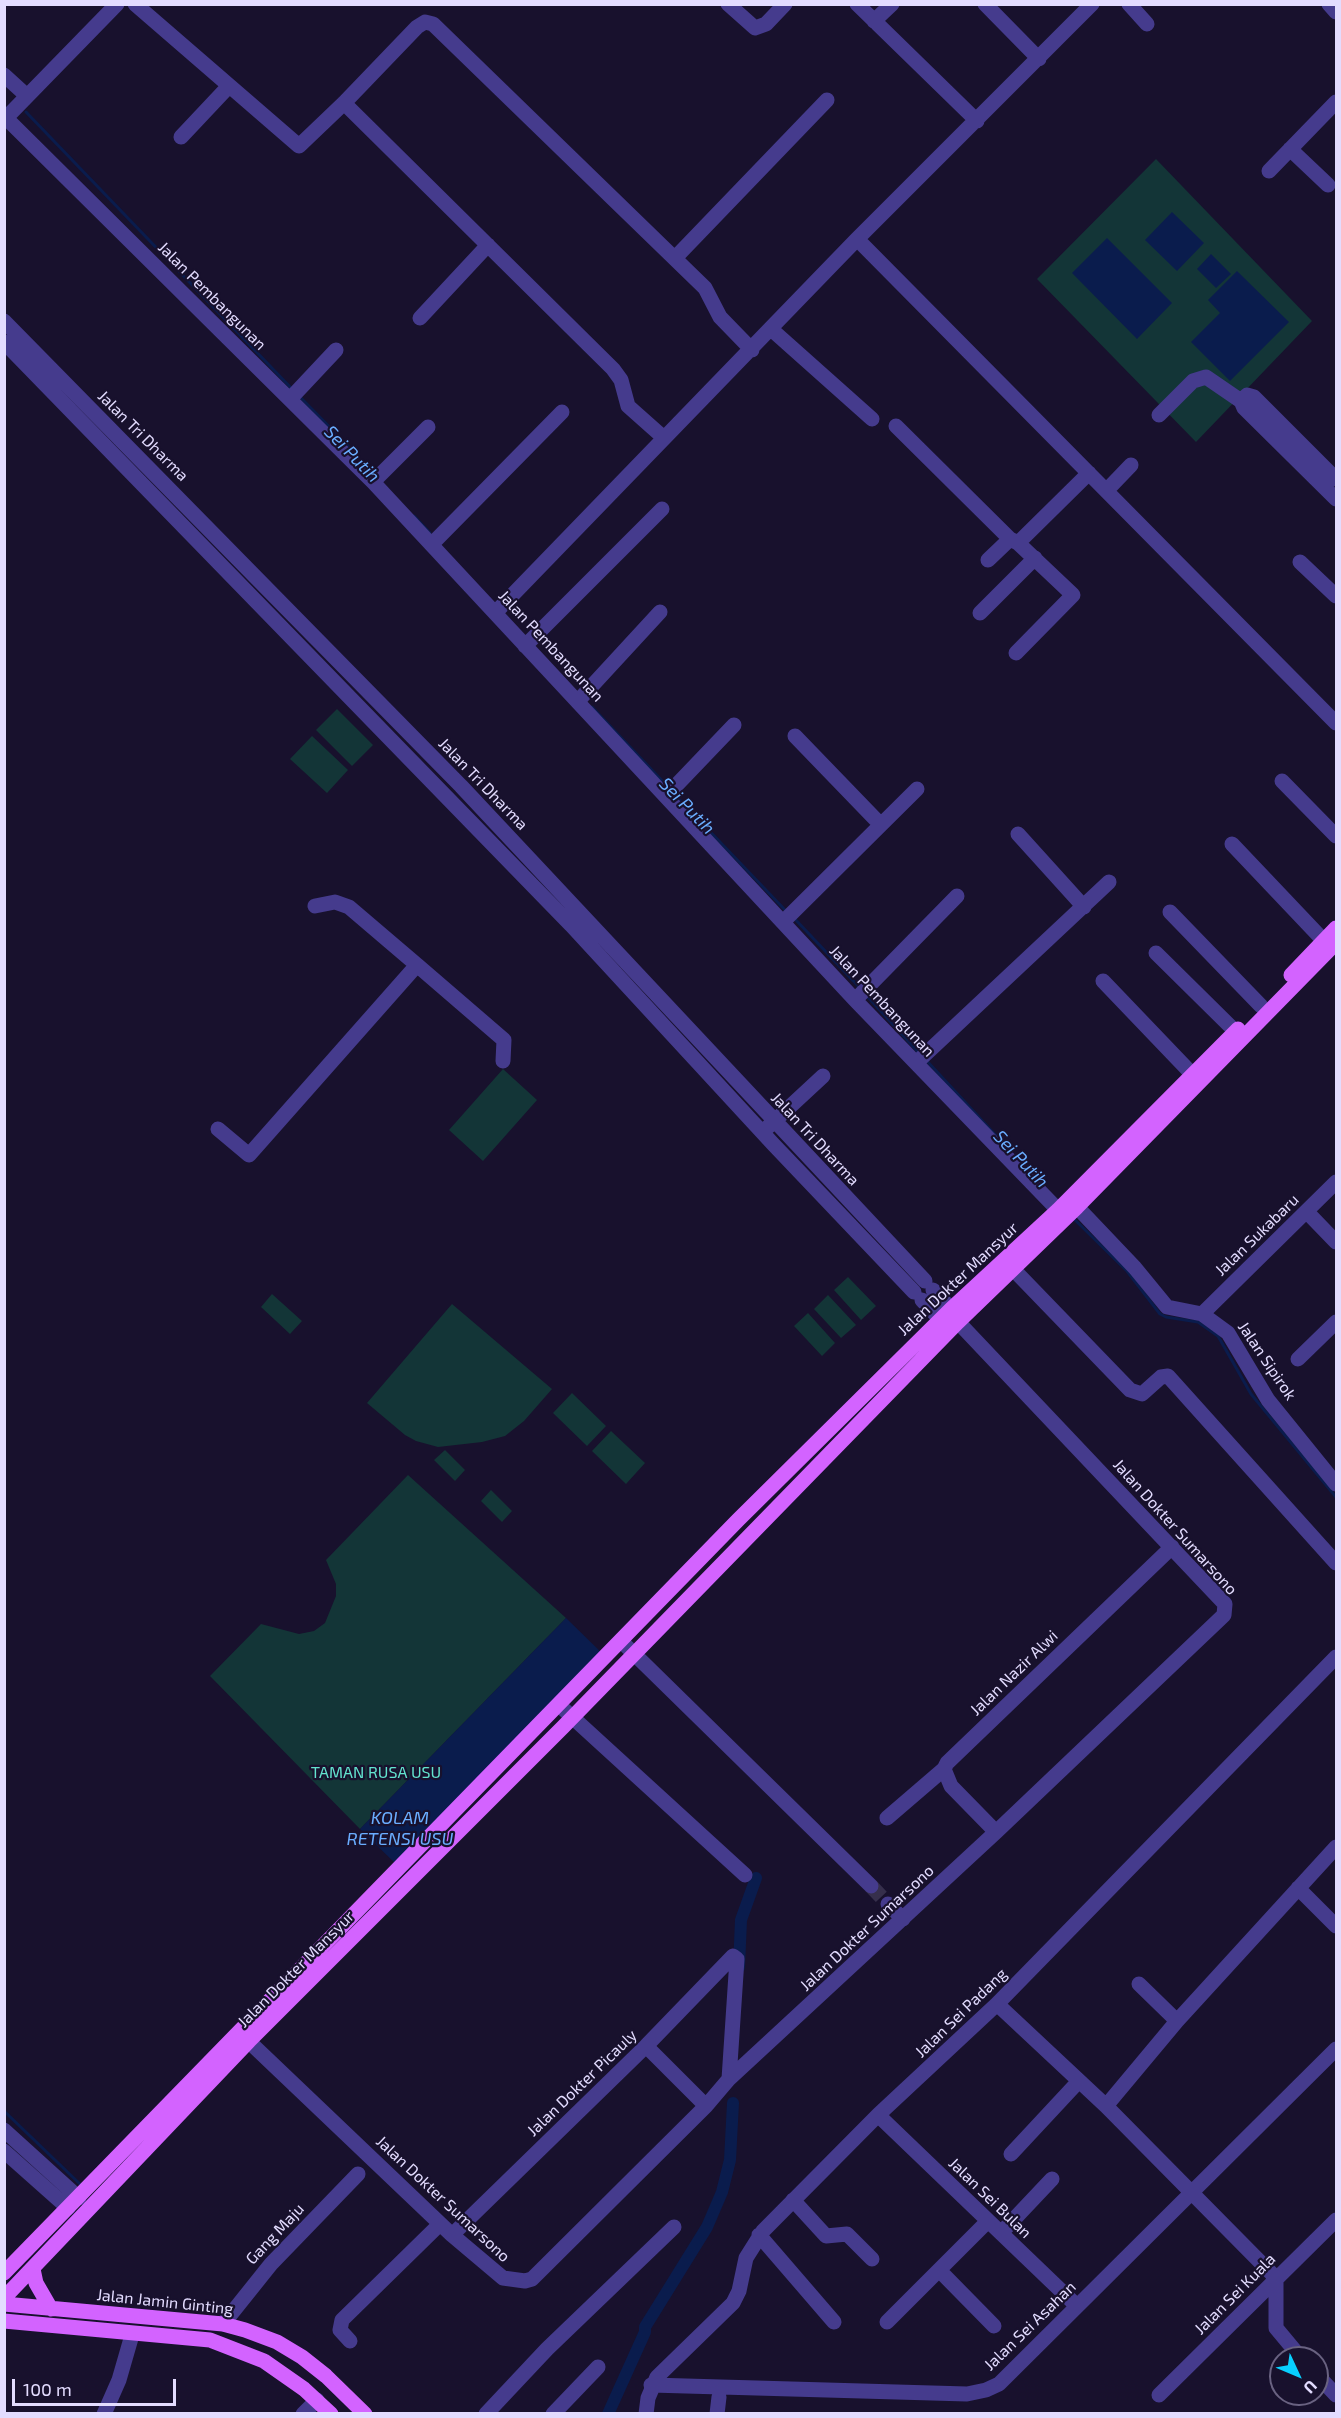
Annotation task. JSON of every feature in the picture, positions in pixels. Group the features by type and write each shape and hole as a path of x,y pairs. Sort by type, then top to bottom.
{"main road":[{"name":"Jalan Dokter Mansyur","path":"4,2298 399,1868 621,1641 950,1316 1066,1209 1330,942 1336,928"},
{"name":"Jalan Dokter Mansyur","path":"6,2271 244,2037 411,1880 619,1670 950,1316 1014,1270 1066,1209 1192,1074 1330,942"},
{"path":"33,2269 36,2283 51,2309"},
{"name":"Jalan Jamin Ginting","path":"4,2304 223,2324 277,2342 302,2357 326,2376 365,2414"},
{"name":"Jalan Jamin Ginting","path":"4,2321 132,2335 210,2340 234,2347 264,2361 317,2400 331,2414"}],"street":[{"path":"135,4 299,146 417,27 425,22 434,24 708,291 720,317 752,350"},
{"path":"728,4 755,28 766,24 785,4"},
{"path":"857,4 977,121"},
{"path":"874,21 892,4"},
{"path":"985,4 1039,59"},
{"path":"499,609 857,239 1092,4"},
{"path":"1129,4 1147,24"},
{"path":"1329,4 1336,12"},
{"path":"5,119 109,7"},
{"path":"4,75 27,96"},
{"path":"182,137 229,86"},
{"path":"675,258 827,100"},
{"path":"1269,171 1336,102"},
{"path":"344,103 613,369 621,380 628,406 664,438"},
{"name":"Jalan Pembangunan","path":"5,119 295,394 860,994 1066,1209"},
{"path":"1290,149 1328,185"},
{"path":"857,239 1336,723"},
{"path":"420,318 489,245"},
{"name":"Jalan Tri Dharma","path":"4,321 117,445 563,916 762,1133 810,1183 950,1316"},
{"path":"771,330 872,419"},
{"name":"Jalan Tri Dharma","path":"4,342 117,445 461,786 822,1172 924,1291"},
{"path":"295,394 336,350"},
{"path":"1159,415 1199,378 1206,377 1241,401 1247,395 1254,397 1312,464 1336,499"},
{"path":"435,541 562,412"},
{"path":"896,426 1072,596 1016,653"},
{"path":"376,480 428,427"},
{"path":"1312,464 1336,479"},
{"path":"1107,490 1131,465"},
{"path":"988,560 1014,541 1089,473"},
{"path":"528,643 662,509"},
{"path":"980,613 1035,558"},
{"path":"1300,562 1336,596"},
{"path":"580,698 660,612"},
{"path":"669,792 734,725"},
{"path":"795,736 880,824"},
{"path":"1282,781 1336,836"},
{"path":"788,917 917,789"},
{"path":"1018,834 1084,907"},
{"path":"1232,844 1330,942"},
{"path":"921,1058 1109,882"},
{"path":"860,994 957,896"},
{"path":"315,906 335,902 348,907 504,1040 503,1061"},
{"path":"1170,912 1261,1006"},
{"path":"1156,953 1235,1031"},
{"path":"218,1129 249,1155 417,965"},
{"path":"1103,981 1192,1074"},
{"path":"762,1133 823,1076"},
{"path":"810,1183 822,1172"},
{"name":"Jalan Sukabaru","path":"1202,1314 1336,1182"},
{"name":"Jalan Sipirok","path":"1066,1209 1135,1268 1167,1306 1202,1314 1228,1333 1268,1400 1336,1484"},
{"path":"1307,1212 1336,1242"},
{"path":"1014,1270 1134,1392 1142,1394 1161,1377 1167,1376 1336,1563"},
{"name":"Jalan Dokter Sumarsono","path":"244,2037 440,2224 503,2278 525,2281 532,2278 706,2106 729,2079 996,1832 1224,1615 1225,1604 950,1316"},
{"path":"1298,1359 1336,1322"},
{"name":"Jalan Nazir Alwi","path":"887,1818 944,1769 951,1757 1172,1547"},
{"path":"621,1641 871,1886"},
{"path":"606,1657 619,1670"},
{"name":"Jalan Sei Padang","path":"651,2385 733,2303 739,2291 746,2258 759,2235 878,2115 998,2004 1336,1659"},
{"path":"559,1705 745,1875"},
{"path":"944,1769 951,1786 996,1832"},
{"path":"1106,2106 1177,2021 1336,1846"},
{"path":"399,1868 411,1880"},
{"path":"1298,1888 1336,1926"},
{"path":"888,1904 903,1919"},
{"name":"Jalan Dokter Picauly","path":"452,2235 646,2046 731,1957 735,1956 737,1959 729,2079"},
{"path":"1139,1984 1177,2021"},
{"path":"998,2004 1106,2106 1276,2278 1276,2328 1291,2346"},
{"path":"646,2046 706,2106"},
{"name":"Jalan Sei Asahan","path":"651,2385 967,2394 999,2384 1336,2049"},
{"path":"1011,2154 1079,2081"},
{"name":"Jalan Sei Bulan","path":"878,2115 1077,2306"},
{"path":"4,2130 73,2203"},
{"path":"4,2151 73,2203"},
{"name":"Gang Maju","path":"223,2324 271,2264 358,2174"},
{"path":"1001,2233 1052,2179"},
{"path":"793,2200 828,2237 847,2234 872,2259"},
{"name":"Jalan Sei Kuala","path":"1159,2395 1336,2220"},
{"path":"887,2322 987,2221"},
{"path":"350,2341 340,2330 342,2320 440,2224"},
{"path":"486,2414 547,2349 674,2227"},
{"path":"759,2235 834,2322"},
{"path":"939,2270 994,2326"},
{"path":"104,2414 119,2380 132,2335"},
{"path":"553,2414 598,2367"},
{"path":"646,2414 651,2385"},
{"path":"717,2414 718,2397"},
{"path":"303,2414 317,2400"}],"green space":[{"path":"1156,159 1312,321 1196,442 1037,279"},
{"path":"337,709 373,745 352,766 316,730"},
{"path":"312,736 348,770 327,793 290,759"},
{"path":"503,1069 537,1100 483,1161 449,1130"},
{"path":"848,1277 876,1306 861,1320 834,1290"},
{"path":"272,1294 302,1321 290,1334 261,1307"},
{"path":"828,1295 856,1325 841,1338 814,1309"},
{"path":"452,1304 552,1389 524,1421 505,1436 482,1442 438,1447 416,1441 405,1435 367,1403"},
{"path":"808,1313 835,1343 822,1356 794,1326"},
{"path":"572,1393 606,1426 587,1446 553,1413"},
{"path":"611,1431 645,1463 626,1484 592,1451"},
{"path":"445,1450 465,1470 455,1481 434,1460"},
{"name":"TAMAN RUSA USU","path":"408,1475 566,1618 360,1829 210,1676 261,1624 299,1634 314,1631 325,1623 336,1596 336,1584 326,1560"},
{"path":"491,1490 512,1511 502,1522 481,1501"}],"water":[{"path":"1172,212 1204,243 1177,271 1145,240"},
{"path":"1107,238 1172,303 1137,339 1072,273"},
{"path":"1211,254 1231,274 1216,288 1197,269"},
{"path":"1237,271 1289,322 1230,381 1191,342 1220,313 1208,300"},
{"name":"KOLAM RETENSI USU","path":"566,1618 606,1657 400,1868 360,1829"}],"waterway":[{"name":"Sei Putih","path":"26,112 293,390"},
{"name":"Sei Putih","path":"300,397 354,452"},
{"name":"Sei Putih","path":"414,516 430,533"},
{"name":"Sei Putih","path":"592,707 668,787"},
{"name":"Sei Putih","path":"674,794 786,911"},
{"name":"Sei Putih","path":"793,917 861,989"},
{"name":"Sei Putih","path":"867,996 919,1053"},
{"name":"Sei Putih","path":"926,1060 1001,1141"},
{"name":"Sei Putih","path":"1073,1218 1127,1271 1160,1314 1198,1322 1218,1336 1251,1394 1336,1497"},
{"path":"739,1967 741,1920 756,1878"},
{"path":"608,2414 645,2332 645,2327 707,2227 722,2192 730,2160 733,2103"},
{"path":"4,2111 82,2186"}],"tunnel":[{"path":"871,1886 888,1904"}]}
